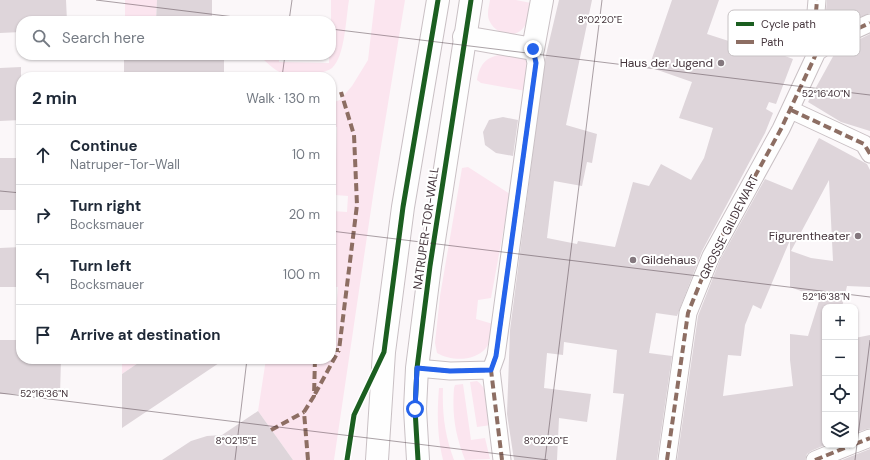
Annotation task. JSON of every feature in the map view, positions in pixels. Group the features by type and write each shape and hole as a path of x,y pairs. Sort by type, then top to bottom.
{"main road":[{"name":"NATRUPER-TOR-WALL","path":"377,460 379,403 403,207 438,0"},
{"name":"NATRUPER-TOR-WALL","path":"418,460 415,409 417,368 431,258 464,37 471,0"},
{"path":"464,37 533,49 542,0"}],"street":[{"name":"GROSSE GILDEWART","path":"816,10 817,0"},
{"path":"860,28 870,23"},
{"path":"502,460 491,370 496,356 536,63 533,49"},
{"name":"GROSSE GILDEWART","path":"667,460 688,313 711,256 791,110 815,56"},
{"path":"791,110 864,144 870,154"},
{"path":"417,368 450,371 491,370"},
{"path":"858,443 870,438"},
{"path":"815,460 845,448"}],"shaded area":[{"path":"125,0 157,0 156,16 125,16"},
{"path":"331,0 349,0 346,26 340,55 332,68 322,72 280,72 264,60 279,60 279,62 329,63 329,60 336,60 336,16 331,16"},
{"path":"375,0 405,0 374,189 334,460 293,460 258,411 265,364 336,364 336,310 338,287 336,287 336,211 347,212 348,196 336,195 336,101 340,100 352,86 368,60"},
{"path":"490,0 516,0 531,3 530,13 524,27 520,31 511,34 506,34 497,30 490,22 488,17"},
{"path":"516,53 525,56 530,62 526,91 481,83 477,80 479,72 485,61 495,56"},
{"path":"468,167 510,194 491,298 478,300 476,319 493,324 490,340 486,348 481,353 469,358 455,359 437,353 435,343 440,296 462,168"},
{"path":"122,364 137,364 122,374"},
{"path":"477,381 487,395 491,425 477,427 470,382"},
{"path":"463,384 471,440 485,438 490,459 465,460 455,424 453,398 455,385"},
{"path":"439,388 443,388 445,425 448,442 454,460 443,460 441,451 438,424"}],"building":[{"path":"0,0 66,0 67,16 16,16 16,32 0,33"},
{"path":"157,0 212,0 212,16 156,16"},
{"path":"559,0 592,0 566,125 597,134 592,163 587,162 582,186 554,181 547,238 577,244 578,241 615,247 633,182 649,186 661,164 691,180 704,158 713,128 679,118 692,82 649,67 672,0 719,0 707,34 728,41 728,56 785,56 793,59 776,104 769,102 766,109 773,113 765,133 702,251 677,316 656,313 649,353 672,356 657,460 616,460 624,394 613,393 617,350 564,342 563,355 547,353 544,388 591,394 587,422 559,418 557,460 514,460 507,414 510,330 545,59"},
{"path":"827,0 870,0 870,13 860,17 860,10 826,10"},
{"path":"870,34 870,131 841,122 808,102 833,56 860,56 860,39"},
{"path":"124,60 224,60 224,72 124,72"},
{"path":"21,67 21,72 16,72 16,120 0,121 0,68"},
{"path":"503,117 518,120 513,156 496,153 485,145 483,132 489,120"},
{"path":"819,138 867,164 870,170 870,287 847,286 843,304 822,304 822,446 807,454 805,460 677,460 698,316 720,260 765,179 792,190","holes":["829,180 833,261 811,258 791,251","790,240 790,287 820,298 808,336 790,334 790,360 793,386 723,396 728,355 741,356 745,325 753,305 761,309"]},
{"path":"0,158 16,158 16,210 0,210"},
{"path":"16,247 16,287 0,287 0,248"},
{"path":"870,335 870,428 858,432 858,340 858,337"},
{"path":"0,340 16,340 16,364 61,364 60,395 0,394"},
{"path":"137,364 218,364 122,428 122,374"},
{"path":"258,411 293,460 162,460 191,441 207,436 222,435"},
{"path":"870,449 870,460 842,460 857,454"}],"marked path":[{"path":"816,10 817,0"},
{"path":"860,28 870,23"},
{"path":"502,460 491,370 496,356 536,63 533,49"},
{"path":"667,460 688,313 711,256 781,129 815,56"},
{"path":"336,350 339,350 357,205 354,135 341,92"},
{"path":"791,110 864,144 870,154"},
{"path":"336,356 339,350"},
{"path":"308,460 304,412 314,396 315,364"},
{"path":"315,394 331,364"},
{"path":"417,368 450,371 491,370"},
{"path":"271,430 304,412"},
{"path":"858,443 870,438"},
{"path":"815,460 845,448"}],"cycle path":[{"path":"347,460 354,415 384,352 403,207 438,0"},
{"path":"418,460 415,409 417,368 430,266 471,0"}],"place":[{"name":"Haus der Jugend","path":"721,63"},
{"name":"Figurentheater","path":"858,236"},
{"name":"Gildehaus","path":"633,260"}],"route":[{"path":"415,409 417,368 450,371 491,370 496,356 536,63 533,49"}]}
